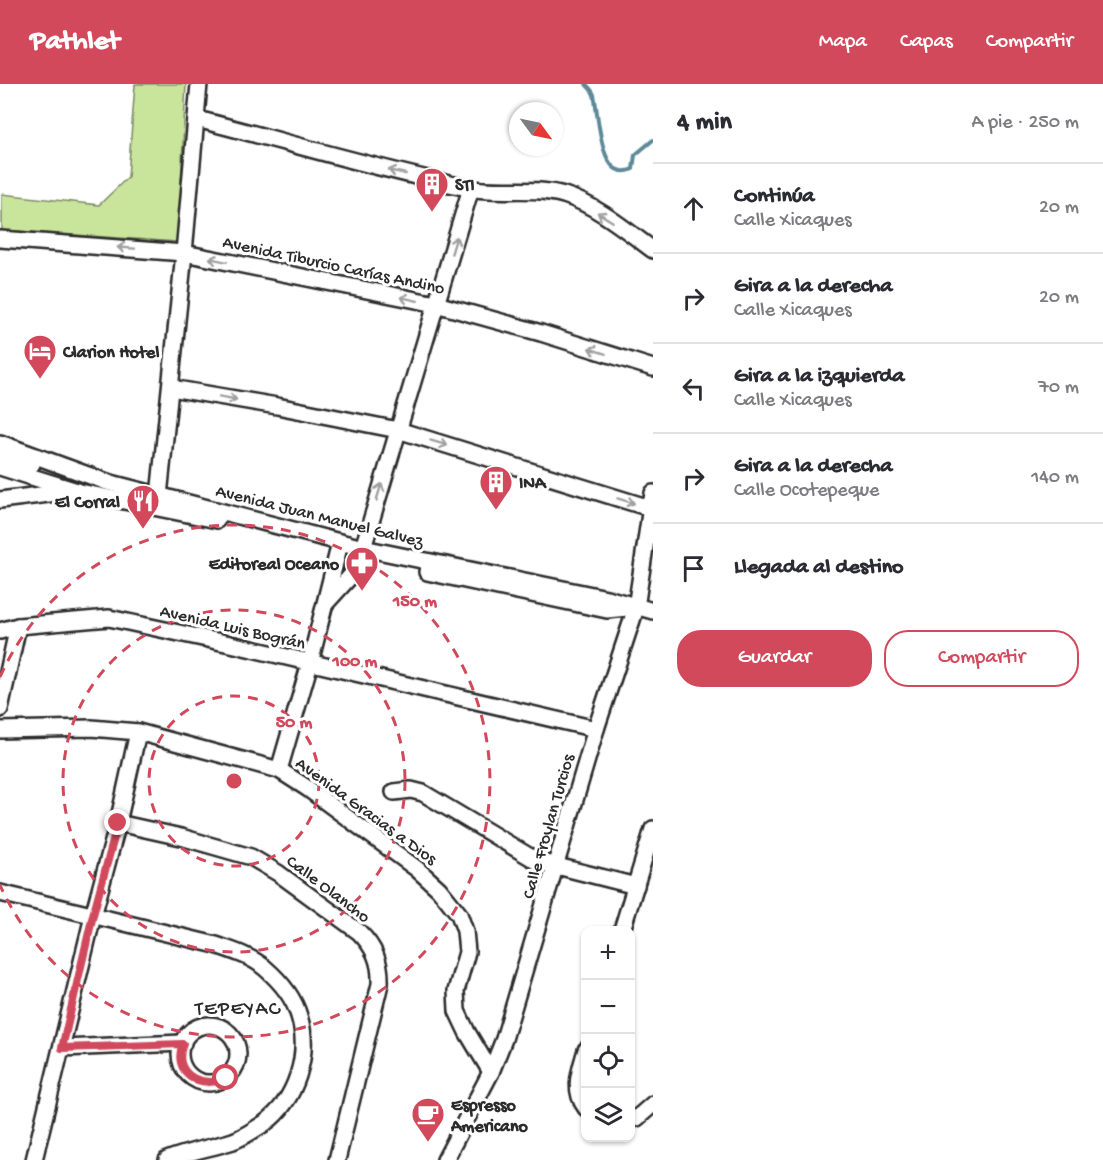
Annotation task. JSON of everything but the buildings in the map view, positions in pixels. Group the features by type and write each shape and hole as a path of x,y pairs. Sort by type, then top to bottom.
{"street":[{"path":"159,496 199,84"},
{"path":"197,119 394,171 471,188 539,190 563,195 584,203 627,230 653,250"},
{"path":"322,608 364,553 398,430 471,188"},
{"name":"Avenida Tiburcio Carías Andino","path":"0,239 184,253 436,304 541,333 653,368"},
{"path":"171,388 398,430 652,503"},
{"name":"Avenida Juan Manuel Galvez","path":"0,443 107,482 133,496 338,551 364,553"},
{"path":"0,454 100,489 133,496"},
{"name":"Avenida Juan Manuel Galvez","path":"0,467 80,492 159,496 364,553 607,598 653,611"},
{"path":"0,500 48,493 80,492"},
{"name":"Calle Froylan Turcios","path":"445,1160 491,1072 504,1040 596,729 636,608 652,503"},
{"path":"279,770 310,663 338,551"},
{"name":"Avenida Luis Bográn","path":"0,631 18,626 109,618 596,729"},
{"path":"0,709 18,626"},
{"name":"Avenida Gracias a Dios","path":"0,730 91,728 138,732 279,770 307,788 417,868 439,889 459,914 465,930 467,952 456,991 457,1011 491,1072"},
{"path":"34,1160 93,915 118,823 138,732"},
{"path":"394,792 411,790 423,793 537,861 636,886"},
{"name":"Calle Olancho","path":"118,823 181,837 251,857 278,873 359,932 369,943 381,969 380,984 337,1160"},
{"path":"623,926 653,829"},
{"path":"0,893 216,945 263,966 285,989 299,1014 303,1030 301,1063 297,1080 280,1110 266,1122 235,1140 167,1160"},
{"path":"62,1048 183,1044"},
{"path":"581,1068 577,1087 581,1101"},
{"path":"635,1119 653,1104"}],"green space":[{"path":"135,84 186,84 178,242 2,230 2,194 99,205 128,177"}],"waterway":[{"path":"586,84 594,95 603,145 613,167 622,171 633,169 635,155 653,140"}],"place":[{"name":"STI","path":"432,213"},
{"name":"Clarion Hotel","path":"40,380"},
{"name":"INA","path":"496,511"},
{"name":"El Corral","path":"143,530"},
{"name":"Editoreal Oceano","path":"362,592"},
{"name":"Espresso Americano","path":"428,1143"}],"district":[{"name":"TEPEYAC","path":"238,1007"}],"route":[{"path":"118,823 93,915 62,1048 183,1044 180,1050 181,1059 190,1076 208,1083 226,1078"}]}
